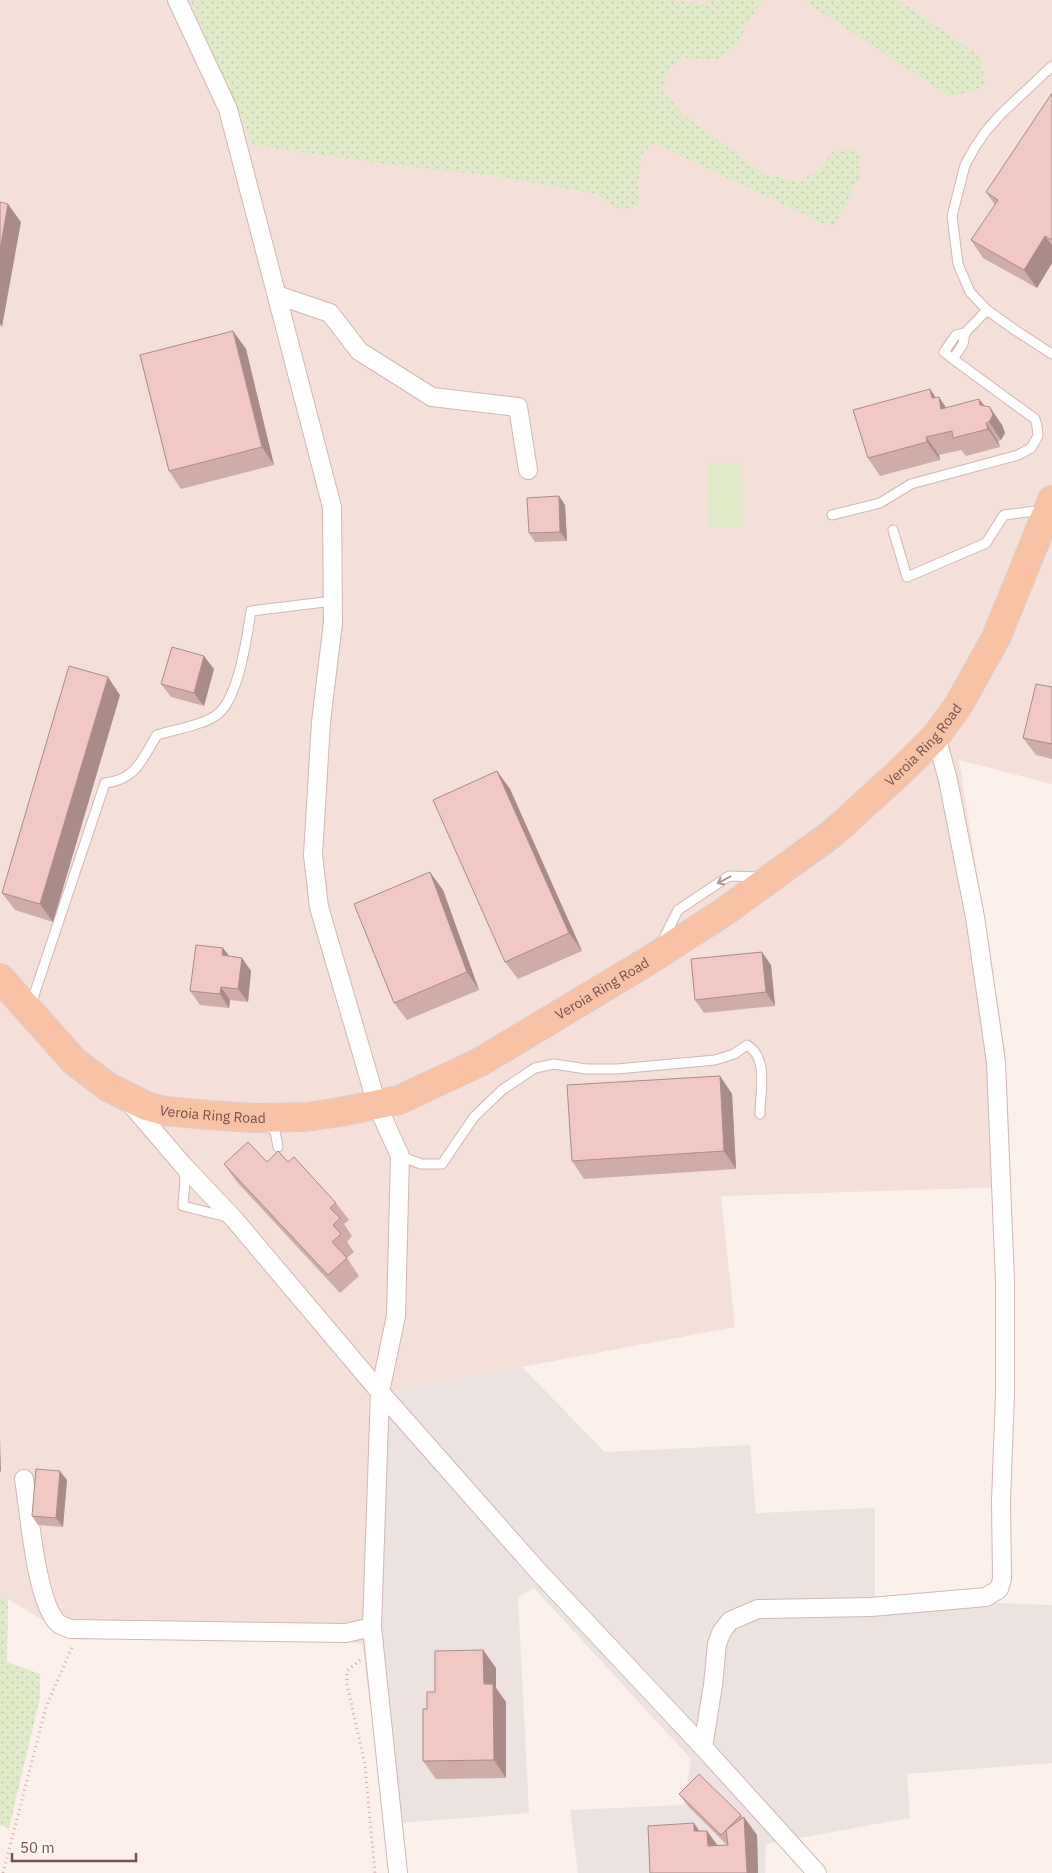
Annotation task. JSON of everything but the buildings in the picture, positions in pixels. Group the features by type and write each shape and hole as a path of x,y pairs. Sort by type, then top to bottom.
{"main road":[{"name":"Verοia Ring Road","path":"0,978 74,1060 108,1087 146,1106 165,1111 253,1118 306,1117 400,1100 480,1062 654,958 724,912 833,833 902,770 936,736 958,706 996,638 1050,505"}],"street":[{"path":"177,0 228,109 332,507 333,622 321,722 313,855 318,907 377,1105 400,1156 396,1316 380,1392 372,1627 398,1873"},
{"path":"277,296 330,313 359,351 432,397 518,407 528,470"},
{"path":"703,1747 713,1685 717,1644 722,1631 730,1621 758,1609 872,1607 986,1597 999,1589 1002,1578 1001,1501 1005,1281 996,1062 975,917 948,780 936,736"},
{"path":"124,1096 182,1164 234,1219 380,1392 537,1570 703,1747 817,1873"},
{"path":"24,1479 37,1571 48,1608 59,1624 70,1629 346,1632 372,1627"}],"lane":[{"path":"1052,66 986,130 965,165 952,216 958,264 970,292 987,310 1052,354"},
{"path":"832,515 880,503 912,484 1002,460 1031,448 1038,436 1035,419 944,352 956,335 965,333 987,310"},
{"path":"893,530 907,577 986,543 1004,515 1050,505"},
{"path":"29,1012 105,783 118,782 134,772 157,735 200,723 218,714 231,697 246,643 251,611 333,601"},
{"path":"400,1156 421,1164 442,1164 474,1117 502,1090 535,1068 554,1064 586,1069 617,1069 715,1060 734,1054 747,1045 755,1050 762,1064 760,1114"},
{"path":"253,1118 275,1131 278,1147"},
{"path":"182,1164 185,1180 183,1206 224,1218 234,1219"}],"path":[{"path":"3,1873 46,1707 80,1629"},
{"path":"374,1649 347,1671 347,1684 364,1765 375,1873"}],"shaded area":[{"path":"0,0 1052,0 1052,784 959,760 1005,1050 1011,1187 721,1196 735,1327 371,1395 362,1643 67,1635 0,1596"},
{"path":"522,1367 605,1452 750,1445 756,1513 875,1508 875,1599 1052,1605 1052,1763 907,1774 910,1818 766,1844 765,1873 578,1873 570,1810 684,1805 691,1759 534,1588 518,1597 529,1813 386,1824 362,1643 371,1395"}],"green space":[{"path":"190,0 671,0 703,4 712,0 763,0 745,26 739,43 717,60 684,58 667,70 663,92 684,115 764,174 800,182 820,168 832,152 853,149 860,155 859,179 833,228 654,143 643,152 638,182 639,205 621,210 592,193 495,176 377,163 253,145"},
{"path":"803,0 898,0 980,56 986,86 951,97"},
{"path":"708,463 742,463 743,527 709,527"},
{"path":"0,1596 8,1599 7,1662 40,1674 40,1698 9,1828 0,1825"}]}
